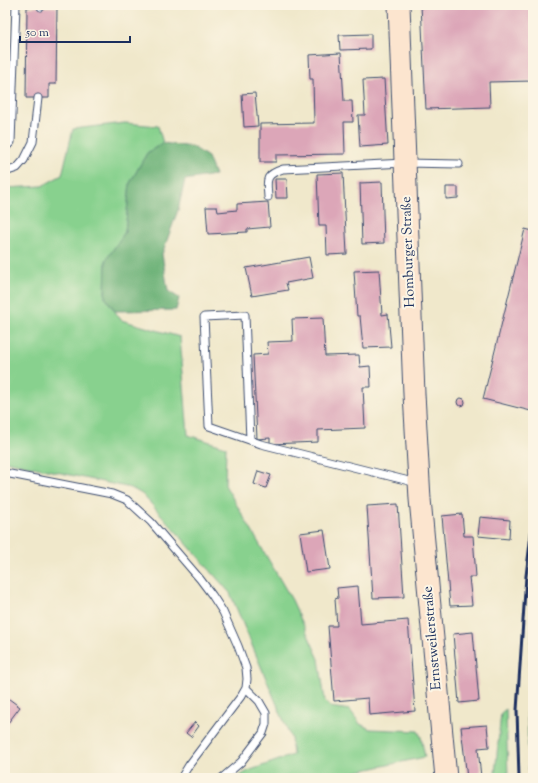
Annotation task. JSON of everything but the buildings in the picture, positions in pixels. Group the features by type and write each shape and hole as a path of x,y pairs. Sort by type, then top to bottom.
{"main road":[{"name":"Homburger Straße","path":"399,5 413,378 419,491"},
{"name":"Ernstweilerstraße","path":"419,491 446,778"}],"lane":[{"path":"5,147 11,142 16,5"},
{"path":"5,172 17,168 24,160 33,142 38,98"},
{"path":"268,198 267,181 269,176 274,172 283,169 405,163 459,164"},
{"path":"250,440 245,316 204,317 209,426 260,444 419,491"},
{"path":"5,473 112,494 127,500 151,522 200,579 223,612 246,668 246,688 181,778"},
{"path":"222,778 241,762 263,733 266,724 266,713 259,701 246,688"}],"green space":[{"path":"125,123 158,126 163,143 147,153 130,183 125,232 106,260 105,297 121,320 180,337 188,435 226,447 225,485 292,600 319,659 325,701 330,707 350,710 360,724 370,729 418,731 421,737 425,757 341,775 335,778 236,778 248,771 293,755 291,738 230,593 142,494 131,488 5,461 5,188 42,186 62,175 73,129"},
{"path":"163,143 193,147 208,157 215,175 185,180 178,210 162,254 168,291 179,298 176,310 115,311 105,297 106,260 125,232 130,183 147,153"},
{"path":"533,618 533,778 529,778 527,710"},
{"path":"506,709 508,778 492,778 495,774 501,713"}],"railway":[{"path":"519,778 517,710 526,576 533,518"}]}
